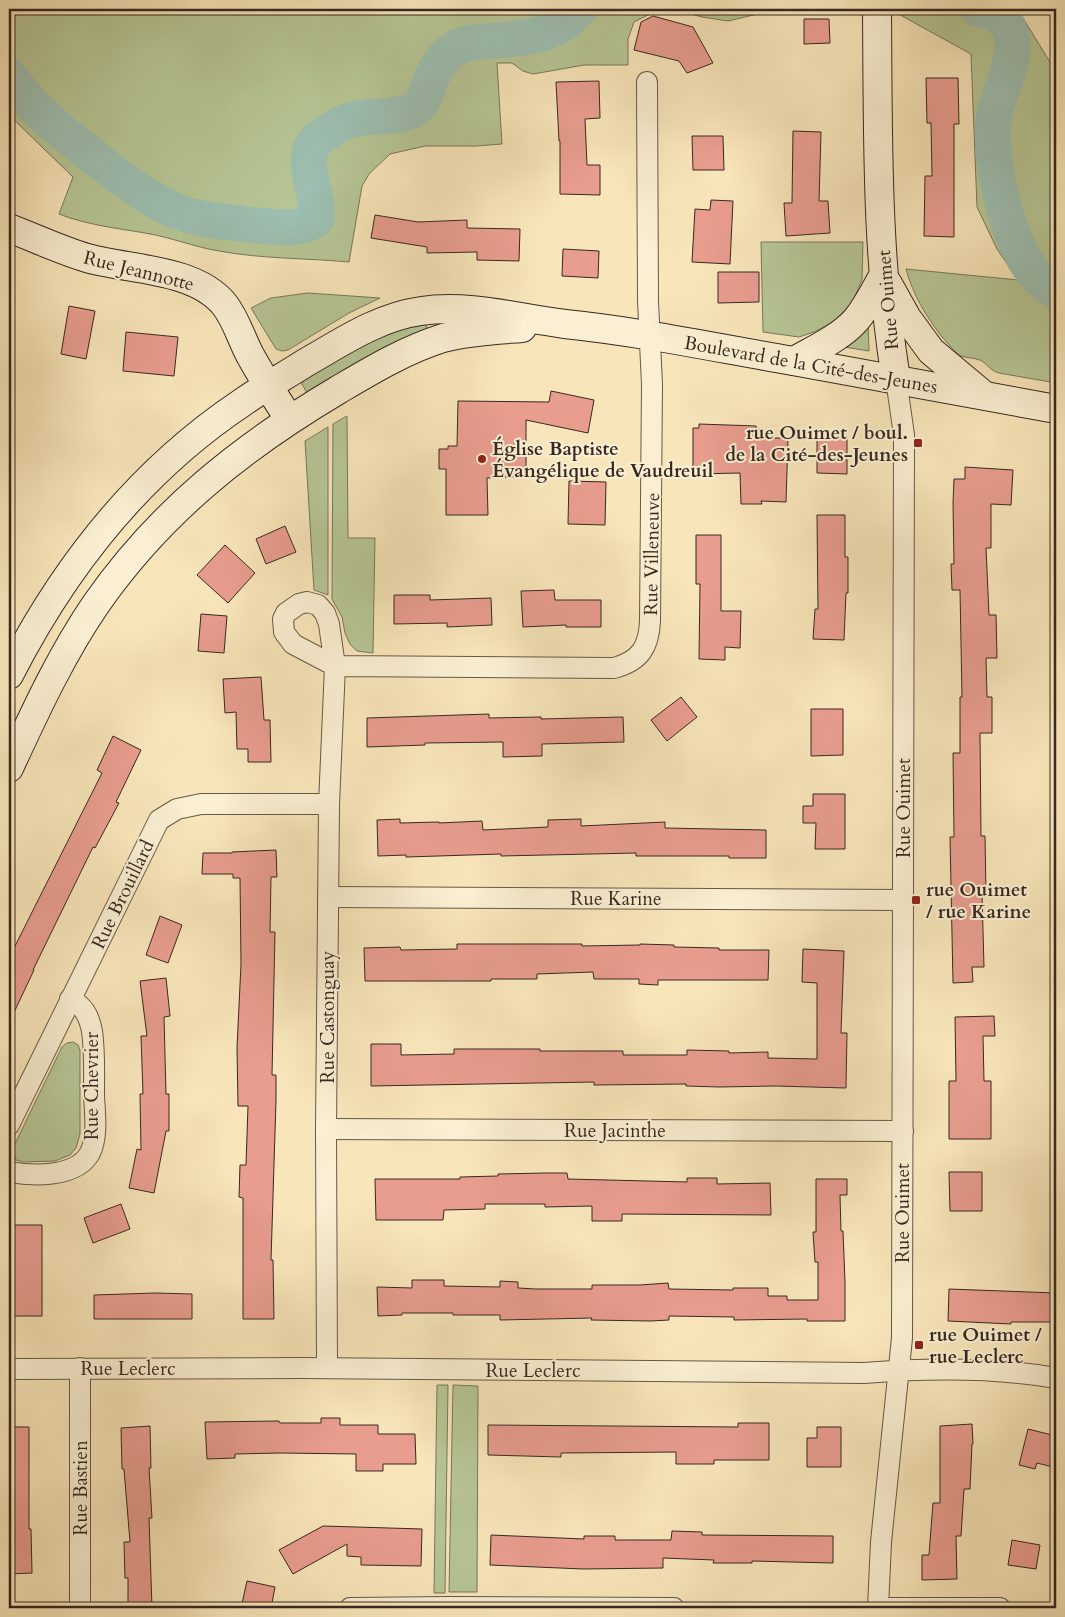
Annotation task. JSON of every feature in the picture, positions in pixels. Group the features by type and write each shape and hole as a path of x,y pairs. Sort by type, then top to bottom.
{"main road":[{"name":"Rue Ouimet","path":"876,9 883,276 889,336 896,379"},
{"name":"Rue Jeannotte","path":"9,228 86,258 180,278 206,288 228,310 253,361 290,420"},
{"path":"794,362 851,325 858,318 883,276 908,318 931,351 985,396"},
{"name":"Boulevard de la Cité-des-Jeunes","path":"9,675 40,618 81,556 116,514 156,472 197,436 242,402 370,326 406,313 444,309 472,310 616,330 1056,409"},
{"name":"Boulevard de la Cité-des-Jeunes","path":"9,768 70,646 97,604 128,562 190,495 243,452 290,420 378,366 429,343 479,331 566,324"}],"street":[{"name":"Rue Villeneuve","path":"335,666 614,668 633,660 641,653 649,635 650,621 652,384 648,301 648,82"},
{"name":"Rue Ouimet","path":"878,1608 879,1561 902,1338 904,435 896,379"},
{"name":"Rue Castonguay","path":"327,1368 326,1129 329,804 335,666"},
{"name":"Rue Brouillard","path":"9,1124 159,820 177,808 201,804 329,804"},
{"name":"Rue Karine","path":"328,897 903,900"},
{"name":"Rue Chevrier","path":"9,1172 17,1174 60,1173 76,1167 90,1154 95,1133 93,1036 88,1015 78,1003 70,999"},
{"name":"Rue Jacinthe","path":"326,1129 903,1131"},
{"name":"Rue Bastien","path":"80,1368 80,1608"},
{"name":"Rue Leclerc","path":"9,1369 327,1368 854,1373 932,1369 970,1370 1056,1378"},
{"path":"350,1608 674,1608"},
{"path":"890,1608 1000,1608"}],"green space":[{"path":"9,9 660,9 634,22 628,39 628,65 584,65 533,74 523,71 512,63 497,63 502,144 425,146 390,154 369,174 362,186 349,262 235,254 154,235 91,224 59,214 73,177 9,115"},
{"path":"672,9 779,9 728,21 702,17"},
{"path":"893,9 1012,9 1023,18 1056,72 1056,383 999,373 980,360 961,356 936,329 912,288 906,269 1018,280 997,249 977,207 971,54 893,11"},
{"path":"761,242 863,242 862,280 851,305 833,322 799,337 763,332"},
{"path":"308,293 380,298 349,313 288,350 276,349 251,308 271,298"},
{"path":"868,321 869,351 844,347"},
{"path":"426,324 427,330 307,393 302,384 303,380 385,333"},
{"path":"347,416 348,538 375,538 373,653 357,651 350,644 345,633 342,617 332,599 333,424"},
{"path":"328,427 328,595 314,590 305,441"},
{"path":"73,1042 78,1045 80,1050 80,1134 76,1148 70,1155 55,1161 23,1162 16,1160 12,1150 62,1047 67,1043"},
{"path":"437,1385 448,1385 445,1593 434,1593"},
{"path":"453,1385 478,1386 477,1592 449,1592"}],"building":[{"path":"653,16 693,27 713,63 687,73 679,61 634,50 641,22"},
{"path":"804,19 829,19 830,43 804,44"},
{"path":"926,78 958,78 959,124 954,124 954,237 924,236 925,176 932,176 931,123 927,123"},
{"path":"599,81 600,118 585,119 587,165 600,165 600,195 560,194 560,141 556,82"},
{"path":"793,131 821,132 819,201 828,201 830,233 786,236 784,203 792,203"},
{"path":"692,136 723,136 724,170 693,170"},
{"path":"711,200 733,201 730,264 692,262 695,209 710,210"},
{"path":"375,215 418,222 467,220 467,228 520,229 519,261 477,260 477,252 427,253 427,247 371,238"},
{"path":"563,249 599,251 598,278 562,276"},
{"path":"718,272 759,272 759,302 718,303"},
{"path":"69,306 95,311 86,359 61,354"},
{"path":"126,332 178,337 174,376 123,371"},
{"name":"Église Baptiste Évangélique de Vaudreuil","path":"551,391 594,400 588,433 526,420 526,476 487,478 488,515 446,515 446,469 439,469 439,449 457,446 458,401 549,402"},
{"path":"699,424 756,426 757,429 762,429 762,438 788,438 786,502 761,501 762,504 741,504 740,473 693,474 693,428 699,428"},
{"path":"817,438 847,438 847,474 817,473"},
{"path":"965,467 1013,470 1011,505 991,504 991,548 986,548 989,615 996,615 997,658 986,658 987,697 992,697 992,733 980,733 981,836 985,836 986,894 982,894 984,967 972,967 973,982 953,983 950,837 954,837 953,753 960,753 960,697 962,697 960,590 952,590 951,564 954,564 954,479 965,479"},
{"path":"569,481 606,482 605,525 568,524"},
{"path":"817,515 845,515 845,557 848,557 848,593 846,593 844,640 813,639 815,609 818,609"},
{"path":"285,526 296,552 266,564 256,539"},
{"path":"696,535 721,535 721,611 741,611 740,648 725,647 725,660 699,659 700,584 696,584"},
{"path":"225,545 255,573 228,603 197,575"},
{"path":"554,590 555,600 601,600 601,627 566,627 566,625 523,627 521,591"},
{"path":"394,595 430,595 430,600 491,598 492,625 447,627 447,623 394,624"},
{"path":"201,614 227,616 224,653 198,651"},
{"path":"261,677 264,720 270,720 271,762 248,762 248,749 237,749 236,712 225,713 223,679"},
{"path":"681,697 697,717 667,741 651,720"},
{"path":"811,709 843,709 843,755 811,756"},
{"path":"489,714 489,718 623,717 624,742 542,744 542,756 503,757 503,742 425,743 425,745 367,747 367,718"},
{"path":"113,736 141,750 116,802 119,803 95,848 93,847 9,1023 9,958 102,773 97,770"},
{"path":"813,794 845,794 845,849 815,849 816,823 803,823 803,806 813,806"},
{"path":"400,819 400,823 482,821 483,830 548,827 548,820 581,819 581,826 665,822 665,828 766,830 766,858 636,856 636,853 378,856 377,820"},
{"path":"276,850 277,877 271,877 270,932 275,932 272,1075 276,1075 276,1100 271,1260 273,1260 274,1319 243,1319 243,1198 239,1197 240,1165 246,1165 248,1106 238,1106 237,1048 241,964 240,878 233,878 233,874 202,874 203,853"},
{"path":"160,916 182,925 168,963 146,955"},
{"path":"457,944 582,944 582,946 640,944 719,948 719,950 769,950 768,980 658,980 658,985 639,984 639,979 594,979 593,972 537,974 537,979 491,979 491,981 365,981 364,948 400,947 401,950 457,949"},
{"path":"803,949 844,951 841,1033 847,1033 846,1088 719,1087 686,1086 686,1084 594,1085 594,1082 371,1086 371,1044 401,1044 401,1055 454,1054 454,1049 623,1051 623,1055 687,1055 687,1050 729,1051 729,1053 768,1052 768,1058 817,1059 817,983 802,982"},
{"path":"166,978 170,1016 164,1017 166,1094 169,1094 169,1131 166,1131 154,1193 129,1188 137,1149 141,1150 140,1094 143,1094 141,1036 147,1036 140,981"},
{"path":"994,1016 995,1036 983,1036 984,1081 991,1081 991,1139 949,1139 949,1081 956,1081 955,1017"},
{"path":"949,1172 982,1172 982,1211 950,1211"},
{"path":"567,1173 568,1179 687,1182 687,1178 717,1178 717,1184 770,1183 771,1215 622,1214 622,1221 592,1221 592,1206 545,1207 545,1204 485,1204 485,1209 444,1210 443,1220 376,1220 375,1179 460,1179 460,1177 498,1176 498,1174"},
{"path":"816,1179 847,1179 847,1195 840,1195 841,1231 843,1231 845,1321 807,1321 807,1319 734,1320 734,1317 669,1316 669,1320 651,1321 591,1320 592,1318 500,1320 500,1315 453,1315 453,1313 402,1313 402,1315 378,1316 377,1287 412,1288 412,1280 444,1280 444,1286 500,1287 500,1281 518,1282 518,1288 536,1289 592,1289 592,1285 668,1283 669,1289 733,1290 733,1288 768,1288 768,1296 787,1296 787,1300 818,1300 818,1262 815,1262 813,1232 816,1232"},
{"path":"121,1204 130,1229 93,1243 84,1218"},
{"path":"11,1225 42,1225 42,1316 13,1316"},
{"path":"949,1289 1056,1293 1056,1322 1011,1322 1011,1324 948,1321"},
{"path":"192,1294 192,1319 94,1319 94,1295"},
{"path":"321,1418 340,1418 340,1425 378,1425 378,1434 415,1434 416,1464 383,1464 383,1471 356,1471 356,1454 235,1454 235,1458 207,1459 205,1422 279,1421 280,1423 321,1423"},
{"path":"738,1423 769,1423 769,1460 714,1460 714,1464 676,1464 676,1452 561,1453 561,1457 488,1455 488,1425 738,1427"},
{"path":"972,1424 973,1444 970,1489 964,1489 961,1536 956,1536 957,1579 922,1580 922,1555 929,1555 933,1503 940,1503 940,1426"},
{"path":"150,1426 151,1468 149,1468 152,1518 149,1518 152,1608 128,1608 128,1578 125,1578 124,1542 130,1542 124,1469 122,1469 121,1428"},
{"path":"9,1427 29,1427 29,1529 31,1529 32,1573 9,1574"},
{"path":"817,1427 841,1427 841,1467 807,1467 807,1438 817,1438"},
{"path":"1028,1429 1056,1436 1056,1454 1053,1467 1037,1463 1035,1469 1019,1465"},
{"path":"323,1526 422,1529 421,1566 361,1565 361,1557 347,1556 347,1544 293,1574 279,1550"},
{"path":"672,1531 702,1532 702,1535 833,1536 833,1563 752,1561 752,1563 713,1563 714,1560 663,1558 663,1568 583,1569 490,1565 491,1535 584,1539 584,1536 615,1536 615,1540 671,1540"},
{"path":"1012,1540 1040,1545 1036,1569 1008,1565"},
{"path":"247,1581 275,1587 271,1608 241,1608"}],"waterway":[{"path":"9,76 38,111 56,127 129,183 166,207 205,219 270,227 295,227 310,223 316,219 316,201 310,175 309,157 314,143 324,134 337,126 355,119 395,115 414,109 422,102 439,64 445,56 460,46 538,34 561,25 579,9"},
{"path":"978,9 989,11 999,16 1009,29 1013,43 1008,73 997,103 993,129 996,172 1007,218 1024,258 1033,272 1056,291"}],"place":[{"name":"rue Ouimet / boul. de la Cité-des-Jeunes","path":"918,443"},
{"name":"Église Baptiste Évangélique de Vaudreuil","path":"482,459"},
{"name":"rue Ouimet / rue Karine","path":"916,900"},
{"name":"rue Ouimet / rue Leclerc","path":"919,1345"}]}
